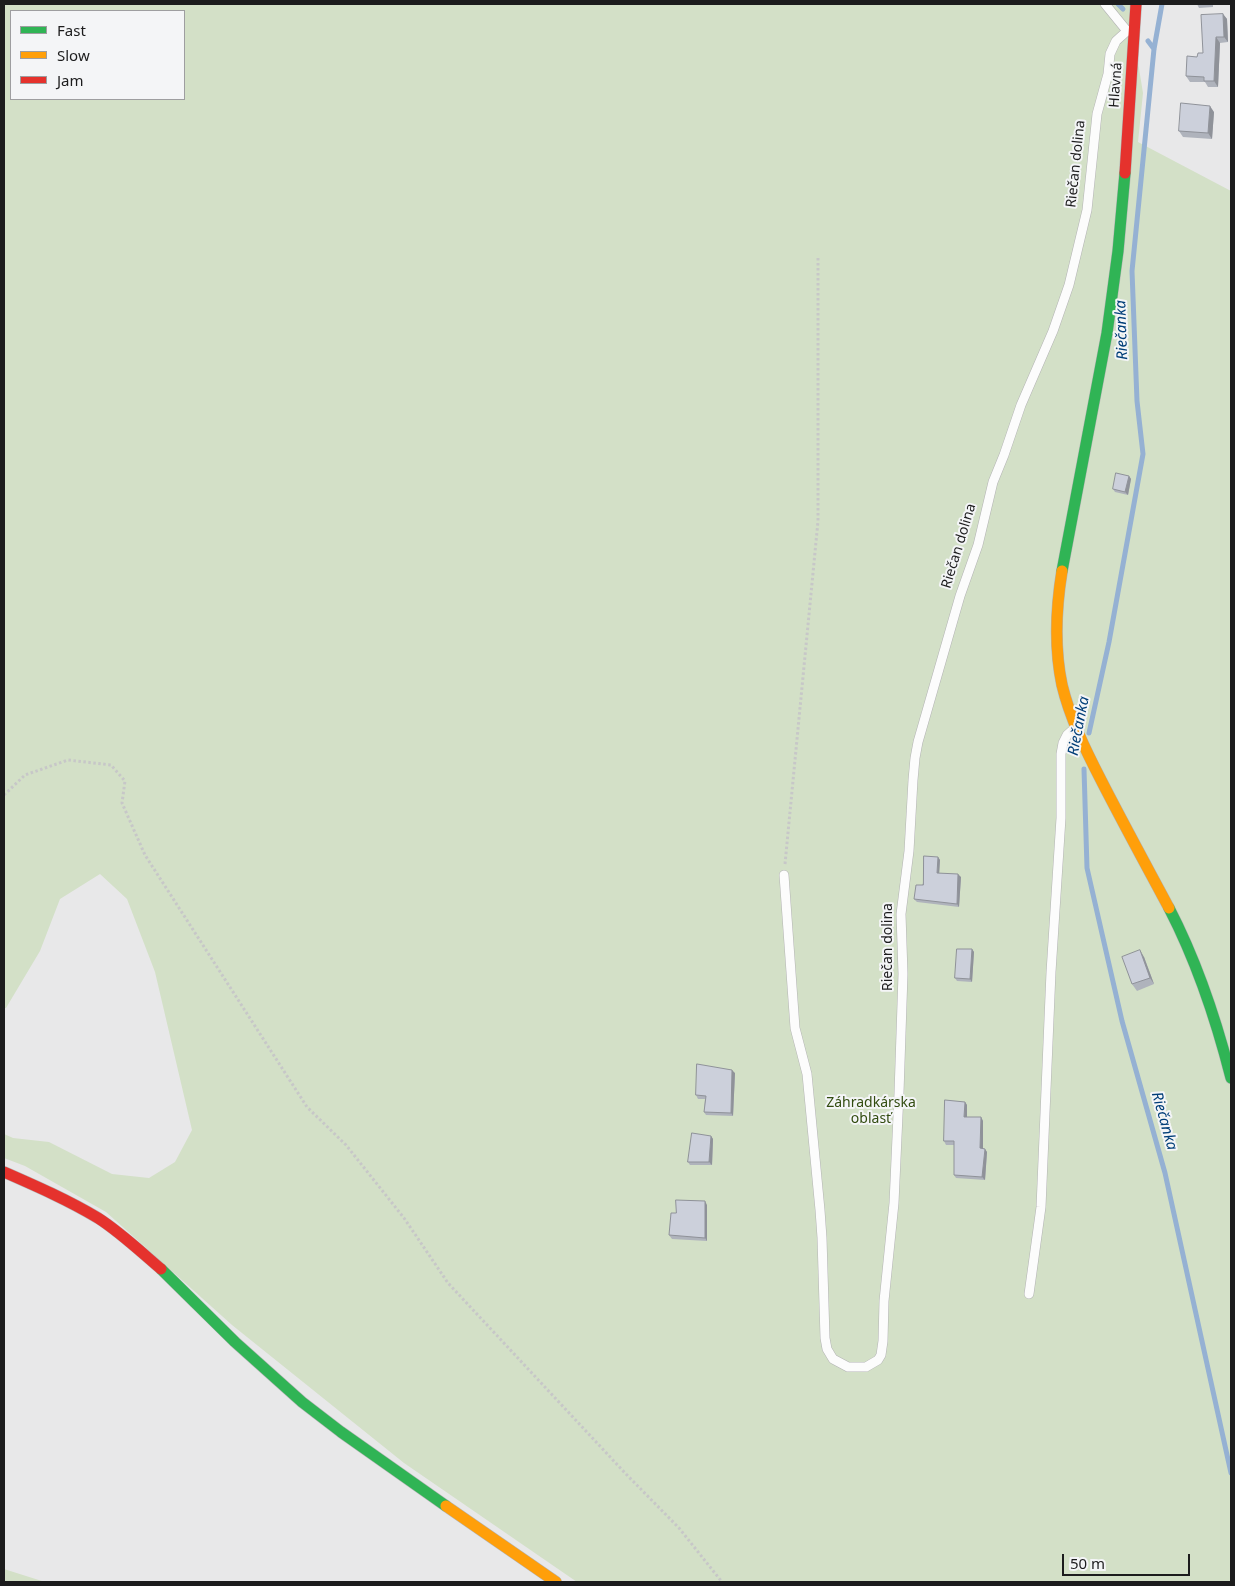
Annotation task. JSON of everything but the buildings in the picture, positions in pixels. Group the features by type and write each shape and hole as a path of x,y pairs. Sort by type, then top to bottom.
{"street":[{"name":"Hlavná","path":"1075,728 1060,670 1056,621 1057,598 1108,333 1114,292 1126,139 1131,32 1136,4"},
{"path":"1075,728 1190,951 1213,1010 1231,1078"},
{"path":"4,1172 64,1199 99,1219 163,1271 235,1342 302,1402 392,1469 556,1582"}],"lane":[{"path":"1105,4 1131,32"},
{"name":"Riečan dolina","path":"784,875 795,1028 807,1074 820,1210 825,1338 827,1349 833,1359 848,1367 866,1367 878,1360 881,1355 883,1341 884,1301 894,1203 903,1006 901,914 910,851 913,780 918,742 960,596 978,545 992,482 1004,455 1021,404 1053,331 1070,285 1087,210 1097,114 1108,74 1110,54 1116,41 1131,32"},
{"path":"1029,1294 1041,1207 1060,818 1061,754 1063,742 1067,735 1075,728"}],"path":[{"path":"784,875 818,521 818,256"},
{"path":"4,795 25,775 68,760 111,765 125,781 122,803 145,855 307,1107 346,1145 404,1218 448,1283 625,1474 679,1528 722,1582"}],"green space":[{"name":"Záhradkárska oblasť","path":"4,4 1141,4 1134,38 1143,93 1138,142 1231,191 1231,1582 577,1582 404,1463 232,1325 106,1212 25,1166 4,1158 4,1134 13,1138 49,1142 112,1174 149,1178 175,1162 192,1130 155,972 127,899 100,874 60,899 40,951 6,1008 4,1008"},
{"path":"4,1569 45,1582 4,1582"}],"waterway":[{"path":"1118,4 1123,9"},
{"name":"Riečanka","path":"1089,733 1109,642 1143,454 1137,401 1132,271 1154,49 1162,4"},
{"name":"Riečanka","path":"1148,41 1154,49"},
{"name":"Riečanka","path":"1084,769 1087,868 1122,1021 1165,1173 1231,1473"}],"traffic: fast":[{"path":"1062,571 1107,333 1118,251 1125,173"},
{"path":"1169,908 1205,991 1231,1078"},
{"path":"161,1269 235,1342 302,1402 446,1506"}],"traffic: slow":[{"path":"1062,571 1057,613 1057,642 1059,671 1065,697 1089,757 1169,908"},
{"path":"446,1506 556,1582"}],"traffic: jam":[{"path":"1125,173 1136,4"},
{"path":"4,1172 64,1199 98,1218 161,1269"}]}
